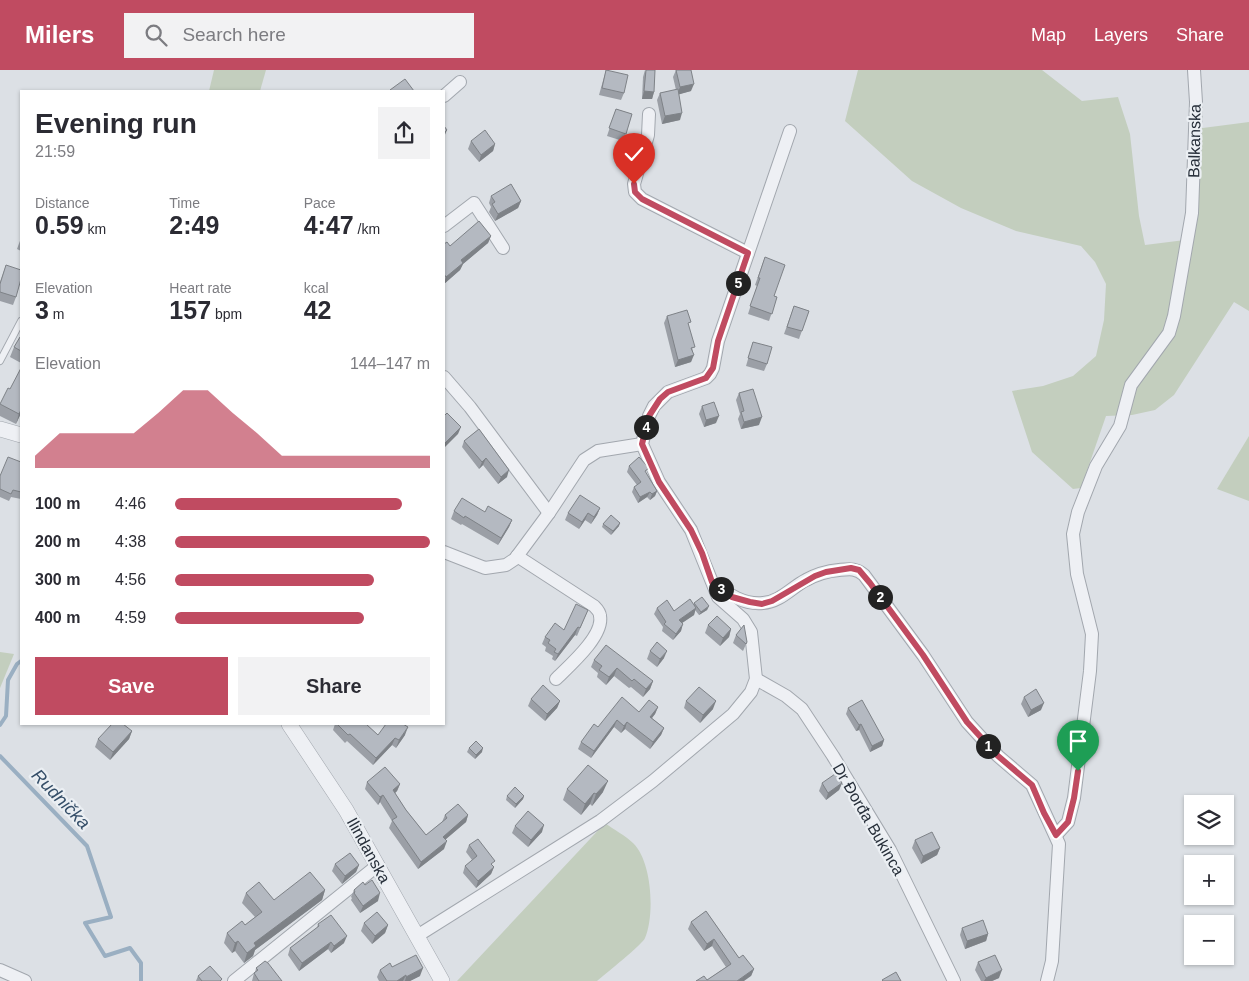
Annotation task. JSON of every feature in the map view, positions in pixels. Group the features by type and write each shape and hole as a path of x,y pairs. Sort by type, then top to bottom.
{"street":[{"name":"Balkanska","path":"1056,835 1068,822 1074,798 1090,671 1092,634 1077,574 1073,534 1078,512 1096,466 1120,426 1131,386 1169,333 1174,316 1192,213 1196,102 1194,70"},
{"path":"445,95 460,82"},
{"path":"649,114 648,136 634,184 635,192 642,199 748,253"},
{"path":"417,936 600,821 654,781 733,714 751,692 756,679 751,632 743,620 718,597 702,553 691,530 659,482 642,444 649,416 660,399 668,392 706,378 713,368 718,341 790,131"},
{"path":"445,225 474,203 503,248"},
{"path":"445,378 470,406 548,513"},
{"path":"0,429 20,434"},
{"path":"445,552 485,568 506,565 517,556 590,454 642,444"},
{"path":"517,556 594,606 600,616 597,633 576,659 556,679"},
{"path":"712,582 732,597 762,604 772,601 805,580 821,574 851,568 859,570 870,583 923,655 967,722 998,756 1032,785 1056,835 1058,844 1052,961 1047,981"},
{"name":"Dr Đorđa Bukinca","path":"756,679 795,702 802,709 833,756 890,850 954,981"},
{"name":"Ilindanska","path":"290,725 346,810 417,936 439,980"},
{"path":"234,981 378,865"},
{"path":"0,970 25,981"}],"lane":[{"path":"0,361 20,323"}],"green space":[{"path":"214,70 266,70 260,90 209,90"},
{"path":"858,70 1042,70 1082,101 1118,97 1130,134 1139,216 1145,245 1185,240 1195,129 1249,122 1249,311 1234,302 1174,395 1155,410 1132,415 1106,416 1081,488 1073,489 1032,452 1012,391 1043,386 1073,376 1096,356 1104,320 1106,284 1095,262 1081,246 1016,231 961,208 912,181 845,121"},
{"path":"1249,436 1249,501 1217,489"},
{"path":"0,652 14,654 0,688"},
{"path":"605,823 633,843 644,862 648,875 651,903 648,928 643,941 597,981 457,981"}],"building":[{"path":"606,70 628,75 624,93 602,88"},
{"path":"646,70 655,70 654,92 644,91"},
{"path":"676,70 691,70 694,84 680,87"},
{"path":"405,79 413,90 390,90"},
{"path":"678,89 682,113 665,116 660,93"},
{"path":"616,109 632,114 626,134 609,128"},
{"path":"485,130 495,144 481,155 471,141"},
{"path":"511,184 521,201 498,214 492,204 495,202 491,196"},
{"path":"479,221 491,236 461,260 463,263 446,277 445,243 447,242 450,246"},
{"path":"765,257 785,265 774,296 777,297 772,314 750,306"},
{"path":"6,265 20,270 20,283 16,297 0,292 0,284"},
{"path":"794,306 809,311 802,331 787,327"},
{"path":"687,310 691,322 688,323 695,347 691,348 694,355 678,360 667,316"},
{"path":"20,337 20,350 14,347"},
{"path":"753,342 772,347 767,364 748,358"},
{"path":"20,370 19,414 0,404 8,388 10,389"},
{"path":"753,389 762,417 744,422 741,412 744,411 739,393"},
{"path":"714,402 719,416 706,420 702,406"},
{"path":"447,413 461,427 445,443 445,415"},
{"path":"479,429 509,470 501,477 486,458 482,462 464,441"},
{"path":"8,457 20,462 20,492 13,490 11,494 0,489 0,476"},
{"path":"639,457 649,468 645,471 657,491 640,497 634,487 641,482 629,466"},
{"path":"580,495 600,508 594,517 588,513 582,522 568,513"},
{"path":"462,498 485,512 488,506 512,520 501,538 454,511"},
{"path":"611,515 620,523 613,531 603,524"},
{"path":"702,597 709,606 701,612 694,603"},
{"path":"690,599 696,608 679,620 683,624 676,634 664,624 666,622 657,608 667,600 674,611"},
{"path":"576,604 588,610 580,628 578,627 558,654 554,652 556,649 548,643 550,640 545,637 555,623 564,630"},
{"path":"717,616 731,629 723,638 708,625"},
{"path":"744,625 747,642 746,644 736,635"},
{"path":"657,642 667,651 660,659 650,651"},
{"path":"606,645 653,681 646,689 634,679 632,681 617,668 609,677 599,670 602,666 594,660"},
{"path":"543,685 560,701 547,714 531,699"},
{"path":"699,687 716,701 703,715 686,701"},
{"path":"1036,689 1044,703 1031,710 1024,697"},
{"path":"622,697 639,712 649,700 658,707 650,717 664,728 653,742 627,722 624,726 617,720 594,751 581,742 594,724 598,727"},
{"path":"862,700 884,740 872,746 861,724 859,725 848,708"},
{"path":"111,725 124,725 132,731 113,752 98,739"},
{"path":"338,725 367,725 378,735 385,725 405,725 408,727 399,740 395,738 376,758 350,734 348,735"},
{"path":"476,741 483,748 476,755 469,748"},
{"path":"588,765 608,781 585,804 567,789"},
{"path":"385,767 400,784 393,790 426,835 447,818 445,815 458,804 468,815 443,837 447,841 421,862 392,820 397,817 383,795 380,797 367,782"},
{"path":"835,774 842,783 828,793 822,783"},
{"path":"515,787 524,796 516,804 507,796"},
{"path":"528,811 544,825 531,840 515,826"},
{"path":"932,832 940,848 923,856 915,840"},
{"path":"478,839 495,861 491,864 494,867 478,881 465,866 477,856 469,845"},
{"path":"350,853 359,865 345,876 335,864"},
{"path":"310,872 325,890 254,943 256,946 247,953 238,941 235,943 227,933 242,921 245,925 262,912 246,893 259,882 274,900"},
{"path":"372,880 380,893 363,906 354,890 363,882 365,885"},
{"path":"706,911 739,958 743,955 754,969 737,981 696,981 704,976 707,980 731,964 714,939 707,944 691,922"},
{"path":"377,912 388,925 375,936 364,923"},
{"path":"331,915 347,936 334,946 331,942 302,963 290,948"},
{"path":"983,920 988,934 967,941 962,928"},
{"path":"416,955 423,968 397,981 387,981 380,970 390,963 392,967"},
{"path":"995,955 1002,970 986,978 978,962"},
{"path":"265,961 282,981 259,981 254,973 258,970 256,968"},
{"path":"210,966 222,979 220,981 202,981 198,976"},
{"path":"896,972 901,981 882,980"}],"waterway":[{"path":"0,725 6,716 8,680 20,662"},
{"name":"Rudnička","path":"0,756 87,846 111,917 85,923 105,956 130,948 141,963 141,981"}],"route":[{"path":"634,184 635,192 642,199 748,253 718,341 713,368 710,374 706,378 688,383 668,392 660,399 649,416 642,444 659,482 691,530 702,553 712,582 732,597 762,604 781,596 805,580 826,572 851,568 859,570 923,655 967,722 998,756 1032,785 1056,835 1068,822 1078,771"}]}
